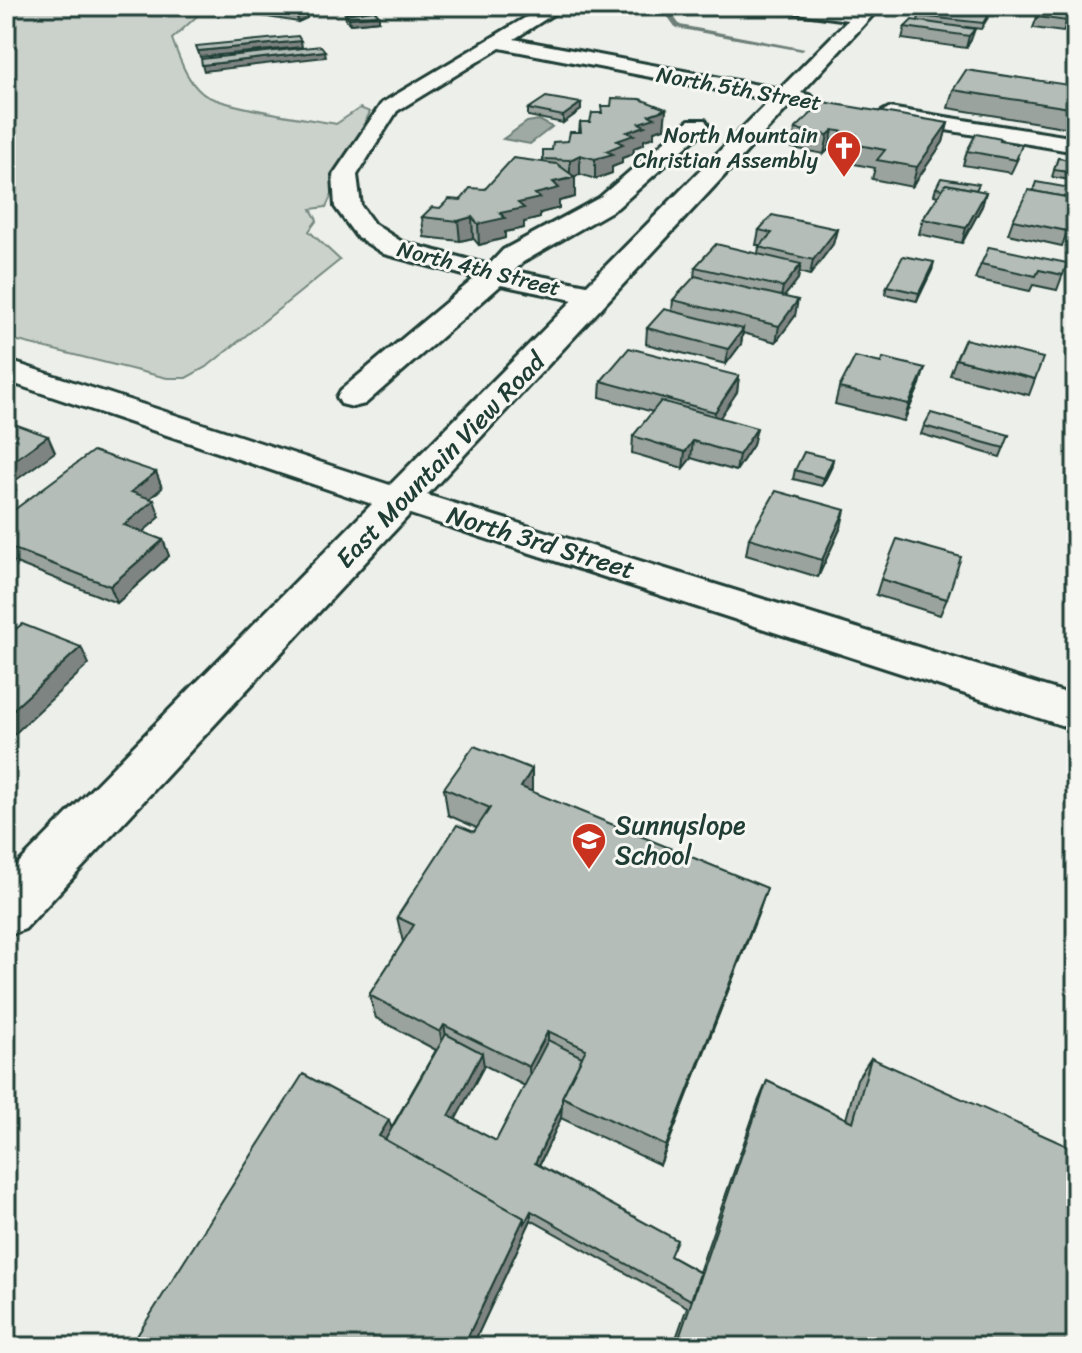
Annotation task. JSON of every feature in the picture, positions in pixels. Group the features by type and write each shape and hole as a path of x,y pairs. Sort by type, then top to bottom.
{"street":[{"path":"498,42 557,6"},
{"path":"782,6 866,12"},
{"name":"East Mountain View Road","path":"6,912 866,12"},
{"name":"North 5th Street","path":"498,42 828,104"},
{"name":"North 4th Street","path":"498,42 400,100 380,119 345,175 348,207 365,230 393,248 495,275 597,296"},
{"path":"868,110 1076,145"},
{"path":"353,397 513,256 608,203 697,125"},
{"name":"North 3rd Street","path":"6,370 340,483 464,517 1075,704"}],"shaded area":[{"path":"6,6 208,6 172,39 187,75 202,93 226,103 336,124 360,108 370,112 326,207 311,209 317,220 309,231 340,260 208,366 186,378 167,378 6,338"},
{"path":"539,120 552,127 530,144 503,139 527,122"}],"building":[{"path":"233,6 269,6 306,12 297,16"},
{"path":"931,6 968,6 991,10 983,23 919,16 923,12 936,14 939,9"},
{"path":"1044,6 1075,6 1067,21 1037,17"},
{"path":"374,10 379,15 349,18 345,14"},
{"path":"912,20 975,29 969,36 905,27"},
{"path":"298,36 301,41 198,51 196,46"},
{"path":"321,46 325,51 202,65 201,59"},
{"path":"966,70 1076,86 1076,109 953,90"},
{"path":"546,97 581,103 563,116 528,109"},
{"path":"612,98 640,99 666,109 649,115 655,118 639,123 645,126 627,132 634,135 617,141 623,144 606,151 613,154 595,159 580,155 570,160 543,159 543,150 552,150 553,142 568,141 570,132 581,132 580,122 590,122 592,113 602,113 601,106 611,106"},
{"path":"823,102 948,123 917,167 877,160 885,150 848,143 856,134 833,130 828,135 795,129"},
{"path":"976,134 1022,145 1016,160 967,151"},
{"path":"513,158 557,164 575,177 553,182 559,188 535,194 540,198 518,203 524,208 500,213 505,218 478,224 472,217 458,221 422,217 432,207 440,208 449,199 461,200 470,188 485,189"},
{"path":"1058,158 1076,161 1076,173 1054,170"},
{"path":"941,178 979,184 976,190 946,184 943,189 936,188"},
{"path":"1036,182 1076,189 1076,199 1033,191"},
{"path":"946,184 986,192 966,228 923,219"},
{"path":"1028,190 1076,199 1076,221 1072,221 1067,231 1013,220"},
{"path":"772,215 837,229 813,260 759,247 772,233 759,230"},
{"path":"716,244 801,264 783,287 695,267"},
{"path":"989,247 1067,263 1063,275 1039,270 1036,276 981,264"},
{"path":"903,256 934,262 919,293 887,286"},
{"path":"695,276 798,300 779,326 673,300"},
{"path":"664,309 743,329 728,349 647,328"},
{"path":"965,339 1043,358 1035,379 956,359"},
{"path":"629,348 739,376 715,412 601,381"},
{"path":"855,357 881,363 883,358 925,368 909,404 839,388"},
{"path":"661,401 757,428 739,455 693,441 685,452 633,436"},
{"path":"931,413 1009,435 1004,448 924,426"},
{"path":"6,421 48,436 6,466"},
{"path":"93,451 156,472 131,492 154,500 124,525 163,540 110,586 6,546 6,516"},
{"path":"804,452 833,459 824,478 795,470"},
{"path":"776,491 845,510 822,560 749,538"},
{"path":"897,539 961,557 947,599 881,579"},
{"path":"22,624 81,647 6,716 6,637"},
{"path":"474,746 532,769 521,787 767,888 666,1146 562,1097 586,1049 548,1031 529,1067 444,1025 440,1032 369,995 414,925 397,917 457,825 474,832 490,808 444,788"},
{"path":"446,1034 482,1053 449,1116 496,1141 548,1040 582,1057 535,1163 677,1240 670,1256 700,1273 691,1300 531,1211 524,1225 524,1218 385,1140"},
{"path":"871,1058 1076,1150 1076,1347 676,1347 767,1081 853,1122"},
{"path":"303,1074 389,1120 379,1136 524,1218 463,1347 130,1347"}],"waterway":[{"path":"663,6 678,27 802,49"}],"place":[{"name":"North Mountain Christian Assembly","path":"844,179"},
{"name":"Sunnyslope School","path":"589,871"}]}
